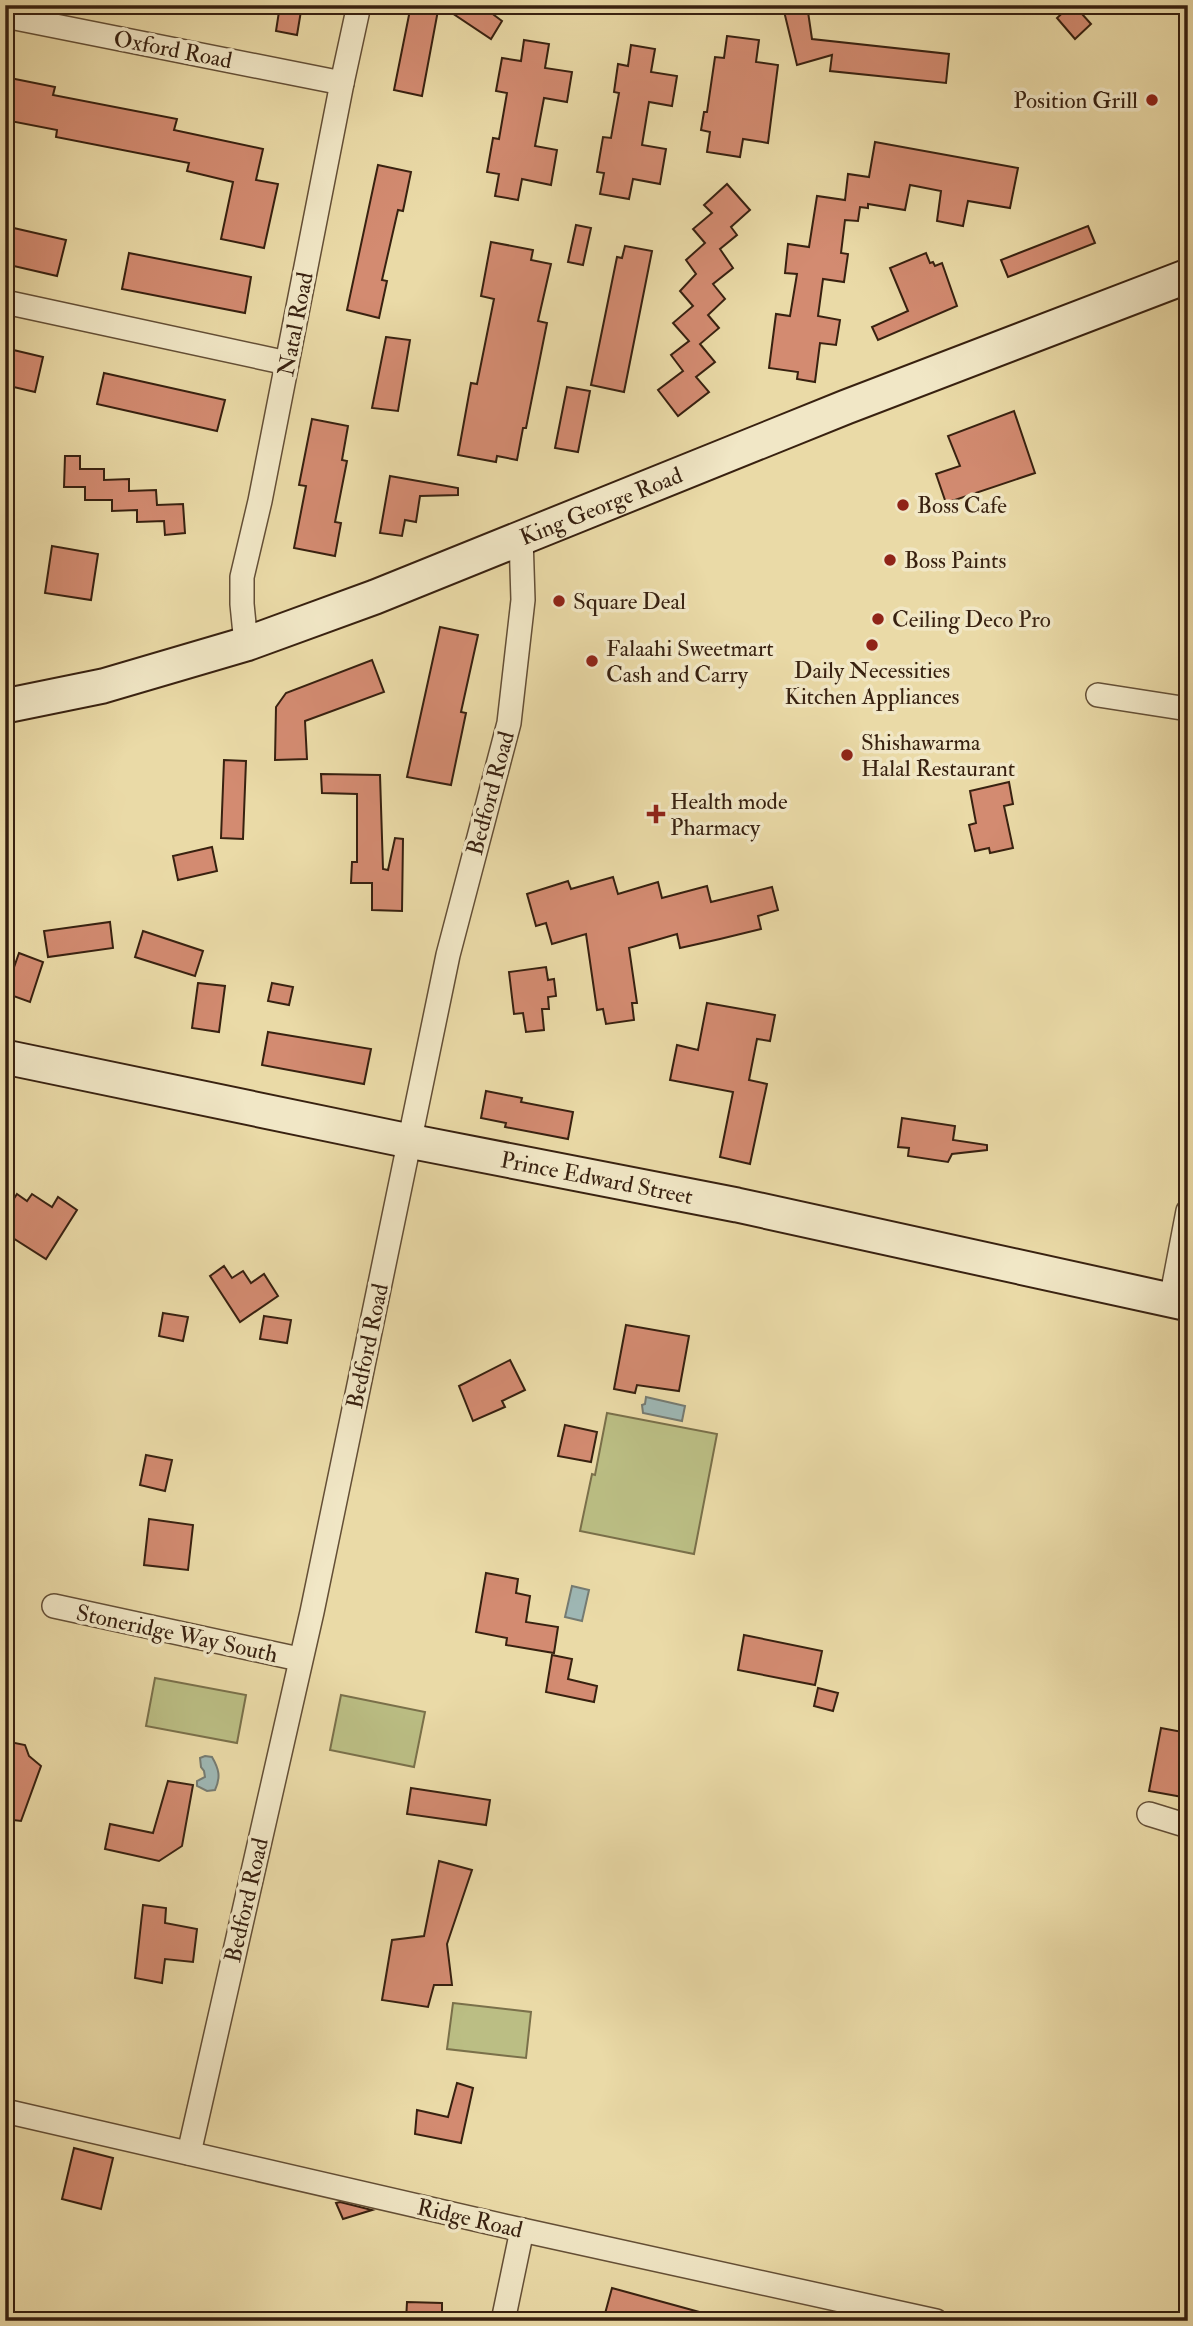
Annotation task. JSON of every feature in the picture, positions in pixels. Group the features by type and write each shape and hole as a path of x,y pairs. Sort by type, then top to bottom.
{"main road":[{"name":"King George Road","path":"5,706 103,686 246,644 374,597 858,402 1188,276"},
{"name":"Prince Edward Street","path":"5,1057 409,1141 737,1205 1180,1302"}],"street":[{"name":"Natal Road","path":"246,644 242,577 260,501 359,5"},
{"name":"Oxford Road","path":"5,16 342,83"},
{"path":"5,302 287,363"},
{"name":"Bedford Road","path":"190,2153 299,1659 312,1612 448,956 509,723 523,600 521,537"},
{"path":"1098,695 1188,709"},
{"path":"1180,1302 1188,1211"},
{"name":"Stoneridge Way South","path":"54,1606 299,1659"},
{"path":"1149,1814 1188,1826"},
{"name":"Ridge Road","path":"5,2111 522,2230 935,2321"},
{"path":"503,2321 522,2230"}],"green space":[{"path":"607,1413 717,1434 694,1554 580,1531 592,1474 595,1475"},
{"path":"155,1678 246,1695 237,1743 146,1726"},
{"path":"341,1695 425,1712 414,1767 330,1750"},
{"path":"453,2003 531,2012 526,2058 447,2049"}],"water":[{"path":"646,1397 685,1406 682,1421 643,1413 642,1405 645,1404"},
{"path":"572,1586 589,1590 582,1621 565,1617"},
{"path":"212,1757 218,1769 219,1777 215,1790 207,1791 197,1786 197,1781 205,1777 200,1758"}],"building":[{"path":"280,5 302,5 297,35 276,31"},
{"path":"411,5 439,5 422,96 394,90"},
{"path":"440,5 500,5 494,15 502,21 491,39"},
{"path":"807,5 812,39 949,54 946,83 830,71 832,55 797,65 783,7"},
{"path":"1071,5 1091,24 1075,39 1057,18"},
{"path":"727,36 759,40 756,62 778,65 768,143 743,139 740,157 707,152 710,132 701,130 704,112 707,112 715,57 724,58"},
{"path":"524,40 549,44 545,68 572,72 567,102 544,98 535,146 557,150 551,185 522,179 518,200 495,196 499,174 487,172 493,138 499,139 507,93 496,91 502,58 521,61"},
{"path":"631,45 655,49 651,72 677,76 672,106 649,102 642,145 666,149 660,184 633,179 629,199 600,194 604,173 597,172 603,137 611,138 619,93 614,92 618,64 628,66"},
{"path":"5,77 55,87 53,95 177,119 174,130 263,149 256,180 278,184 264,248 221,239 233,182 187,171 189,163 56,137 57,130 5,120"},
{"path":"875,142 1018,168 1010,208 968,201 963,226 937,221 941,191 910,185 905,210 868,204 868,208 860,207 858,221 845,220 841,253 848,254 844,282 823,279 818,316 840,320 836,345 820,343 815,382 797,379 798,372 769,368 776,314 790,316 797,274 785,273 788,244 809,247 817,196 845,200 848,174 869,177"},
{"path":"378,165 411,172 403,211 398,210 382,280 387,281 379,318 347,310"},
{"path":"727,184 750,210 731,227 737,235 720,249 733,268 713,284 725,299 708,315 719,328 700,344 715,362 696,377 709,392 678,416 658,390 683,371 671,355 689,341 673,323 693,306 680,291 696,274 686,260 705,243 693,229 712,213 704,205"},
{"path":"576,225 591,228 583,265 568,262"},
{"path":"5,226 66,240 57,276 5,264"},
{"path":"1088,226 1095,243 1008,277 1001,260"},
{"path":"491,242 533,250 531,260 551,264 538,321 547,323 526,428 523,428 517,460 497,456 496,462 458,455 471,383 477,384 494,299 481,296"},
{"path":"625,246 652,251 624,392 591,385 617,257 622,258"},
{"path":"129,253 251,277 245,313 122,289"},
{"path":"926,253 930,263 933,262 935,266 942,263 957,306 878,340 872,327 908,311 890,268"},
{"path":"386,337 410,340 398,411 372,408"},
{"path":"5,348 43,357 35,392 5,385"},
{"path":"104,373 225,400 217,431 97,404"},
{"path":"567,387 590,391 578,452 555,448"},
{"path":"1014,411 1035,473 946,503 936,474 960,466 948,436"},
{"path":"312,419 348,426 342,460 347,461 335,522 341,523 335,556 294,548 306,486 299,485"},
{"path":"65,456 80,456 80,469 104,469 104,480 129,479 129,491 156,490 157,505 183,504 185,533 165,535 164,521 137,522 137,510 112,511 112,500 85,500 85,487 64,487"},
{"path":"390,476 458,488 458,495 420,496 416,522 405,520 402,536 380,533"},
{"path":"52,546 98,554 91,600 45,593"},
{"path":"440,627 478,635 461,712 466,713 451,785 407,777"},
{"path":"372,660 384,692 305,721 307,759 275,760 276,707 286,693"},
{"path":"224,760 246,761 243,839 221,838"},
{"path":"321,774 380,775 383,869 388,870 395,838 403,839 402,911 372,910 372,883 351,883 352,862 357,862 357,794 322,793"},
{"path":"1009,782 1013,804 1004,806 1013,848 990,853 989,848 975,851 969,825 976,823 970,791"},
{"path":"212,847 217,871 178,880 173,856"},
{"path":"613,877 618,894 658,882 662,898 707,886 711,902 772,887 778,910 758,916 761,929 680,948 677,934 629,948 637,1003 632,1003 634,1020 606,1024 603,1009 597,1010 586,934 552,944 546,923 536,926 527,894 568,881 571,889"},
{"path":"110,922 113,948 48,957 44,931"},
{"path":"143,931 203,951 195,976 135,957"},
{"path":"19,953 43,962 30,1002 5,993"},
{"path":"546,967 548,980 554,979 556,996 548,997 549,1009 542,1009 544,1030 526,1032 523,1013 514,1014 509,972"},
{"path":"198,983 225,986 219,1032 192,1028"},
{"path":"272,983 293,987 289,1005 268,1001"},
{"path":"707,1003 775,1015 770,1041 757,1039 749,1080 767,1084 750,1164 720,1157 733,1092 670,1080 677,1045 698,1050"},
{"path":"268,1032 371,1049 364,1084 262,1065"},
{"path":"486,1091 522,1098 521,1102 573,1112 568,1139 505,1127 506,1123 481,1118"},
{"path":"902,1118 955,1126 953,1140 987,1145 987,1150 952,1154 948,1162 908,1156 909,1148 898,1147"},
{"path":"17,1194 27,1201 32,1194 52,1207 58,1197 77,1210 46,1259 5,1233 5,1212"},
{"path":"224,1266 232,1278 243,1271 251,1283 264,1274 278,1296 240,1322 210,1276"},
{"path":"163,1313 188,1317 183,1341 159,1336"},
{"path":"264,1316 291,1320 287,1343 260,1339"},
{"path":"626,1325 689,1336 679,1391 637,1385 635,1393 614,1389"},
{"path":"510,1360 525,1390 502,1401 505,1407 473,1421 459,1386"},
{"path":"565,1425 597,1432 591,1462 558,1456"},
{"path":"146,1455 172,1460 165,1491 140,1485"},
{"path":"149,1519 193,1525 188,1570 144,1565"},
{"path":"486,1573 518,1579 516,1593 530,1596 526,1622 558,1627 554,1653 506,1645 507,1638 476,1632"},
{"path":"744,1635 822,1651 815,1685 738,1670"},
{"path":"552,1655 572,1659 568,1679 597,1686 594,1702 546,1692"},
{"path":"818,1688 838,1693 833,1711 814,1706"},
{"path":"1161,1728 1188,1733 1188,1798 1149,1791"},
{"path":"5,1741 25,1745 29,1756 41,1766 21,1821 5,1819"},
{"path":"168,1781 193,1785 182,1846 159,1861 105,1849 110,1824 153,1833"},
{"path":"411,1788 490,1800 486,1825 407,1814"},
{"path":"439,1861 472,1870 447,1944 452,1985 434,1985 428,2007 382,2000 392,1940 424,1936"},
{"path":"143,1905 166,1908 165,1923 197,1929 193,1962 165,1959 162,1983 135,1978"},
{"path":"457,2083 473,2088 461,2143 415,2134 417,2110 448,2117"},
{"path":"74,2148 113,2158 101,2209 62,2199"},
{"path":"336,2203 372,2210 343,2219"},
{"path":"612,2288 714,2316 713,2321 603,2321"},
{"path":"407,2302 442,2303 442,2321 406,2321"}],"place":[{"name":"Position Grill","path":"1152,100"},
{"name":"Boss Cafe","path":"903,505"},
{"name":"Boss Paints","path":"890,560"},
{"name":"Square Deal","path":"559,601"},
{"name":"Ceiling Deco Pro","path":"878,619"},
{"name":"Daily Necessities Kitchen Appliances","path":"872,645"},
{"name":"Falaahi Sweetmart Cash and Carry","path":"592,661"},
{"name":"Shishawarma Halal Restaurant","path":"847,755"},
{"name":"Health mode Pharmacy","path":"656,814"}]}
